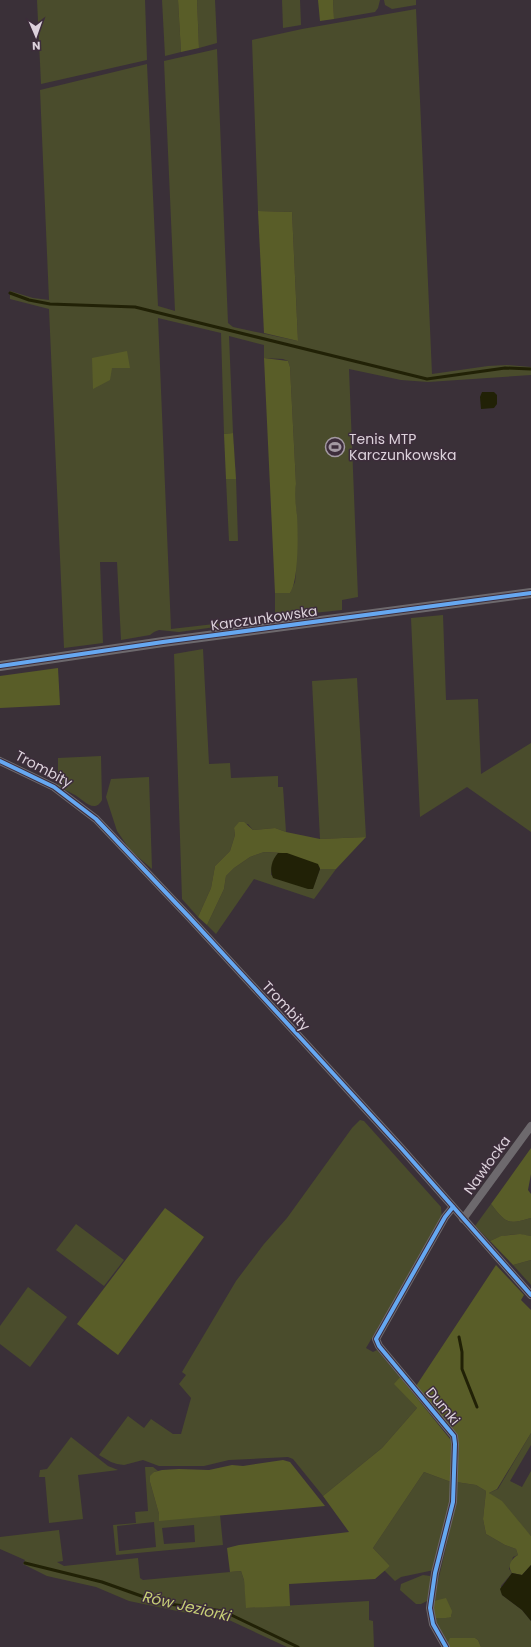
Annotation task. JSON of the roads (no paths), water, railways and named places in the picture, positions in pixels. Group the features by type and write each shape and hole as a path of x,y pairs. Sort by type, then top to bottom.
{"street":[{"name":"Karczunkowska","path":"0,666 171,641 531,593"},
{"name":"Trombity","path":"0,761 54,787 96,819 303,1040 531,1295"},
{"name":"Nawłocka","path":"463,1219 531,1126"},
{"name":"Dumki","path":"446,1647 433,1624 430,1608 435,1573 453,1502 454,1436 376,1341 377,1334 445,1217 453,1207"}],"waterway":[{"path":"10,293 29,300 50,304 135,307 427,379 505,368 531,369"},
{"path":"459,1337 462,1352 462,1369 477,1407"},
{"name":"Rów Jeziorki","path":"25,1563 102,1582 161,1603 223,1611 298,1647"}],"place":[{"name":"Tenis MTP Karczunkowska","path":"335,447"}]}
